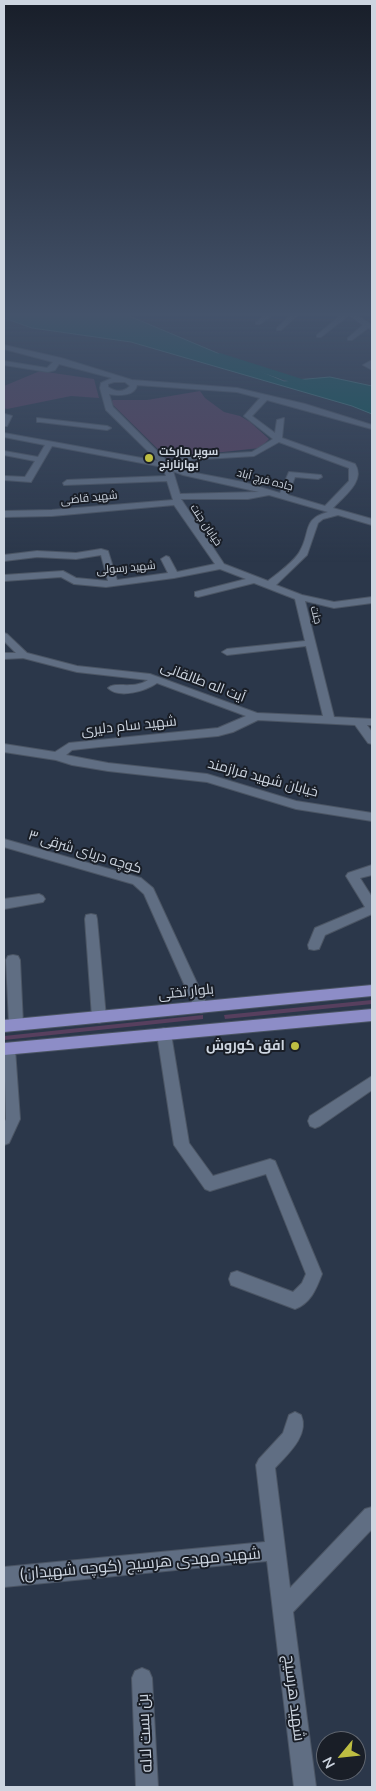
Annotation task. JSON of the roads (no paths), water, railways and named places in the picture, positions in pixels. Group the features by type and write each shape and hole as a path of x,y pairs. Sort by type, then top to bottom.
{"main road":[{"name":"بلوار تختی","path":"10,1025 372,990"},
{"path":"207,1006 217,1029"},
{"path":"6,1049 372,1015"}],"street":[{"path":"105,396 109,408 167,465 187,458 254,454 278,439 281,420"},
{"path":"106,399 113,396"},
{"path":"260,396 372,427"},
{"path":"265,397 248,416 278,439 352,466 354,469 352,482 327,509"},
{"path":"40,420 60,436"},
{"path":"4,478 28,480 40,460 60,436 107,428"},
{"name":"جاده فرج آباد","path":"4,435 60,436 167,465 182,473 283,496 372,522"},
{"path":"4,453 40,460"},
{"name":"خیابان جنت","path":"167,465 176,499 195,531 221,566"},
{"path":"283,496 292,474 318,477"},
{"path":"66,483 171,478"},
{"name":"شهید قاضی","path":"4,514 52,513 176,499 248,496 270,493"},
{"path":"270,585 304,553 314,522 320,517 338,512"},
{"path":"4,558 37,554 82,556 100,552 105,553 113,582"},
{"path":"166,559 174,576"},
{"name":"شهید رسولی","path":"4,578 64,574 74,581 106,584 174,576 221,566"},
{"name":"جنت","path":"221,566 299,597 330,721"},
{"path":"198,594 257,579"},
{"path":"299,597 334,605 372,600"},
{"path":"4,636 23,655 12,658 4,656"},
{"path":"228,652 310,643"},
{"name":"آیت اله طالقانی","path":"23,655 77,669 156,678 256,716 372,722"},
{"path":"113,688 135,690 145,688 156,678"},
{"name":"شهید سام دلیری","path":"57,756 69,747 218,732 229,729 256,716"},
{"path":"359,722 372,740"},
{"path":"4,748 57,756"},
{"name":"خیابان شهید فرازمند","path":"57,756 108,768 207,778 296,806 372,817"},
{"name":"کوچه دریای شرقی ۳","path":"4,843 137,881 149,891 207,1006"},
{"path":"314,945 320,932 372,908 352,876 372,870"},
{"path":"4,904 39,899"},
{"path":"91,919 99,1017"},
{"path":"10,1025 13,960"},
{"path":"164,1034 182,1145 210,1184 270,1166 314,1274 308,1289 296,1300 236,1279"},
{"path":"4,1138 13,1119 6,1049"},
{"path":"315,1121 372,1082"},
{"name":"شهید هرسیج","path":"295,1422 290,1438 265,1465 305,1787"},
{"path":"283,1609 372,1516"},
{"name":"شهید مهدی هرسیج (کوچه شهیدان)","path":"4,1577 276,1551"},
{"name":"بن بست لاله","path":"142,1678 147,1787"}],"place":[{"name":"سوپر مارکت بهارنارنج","path":"149,458"},
{"name":"افق کوروش","path":"295,1046"}]}
